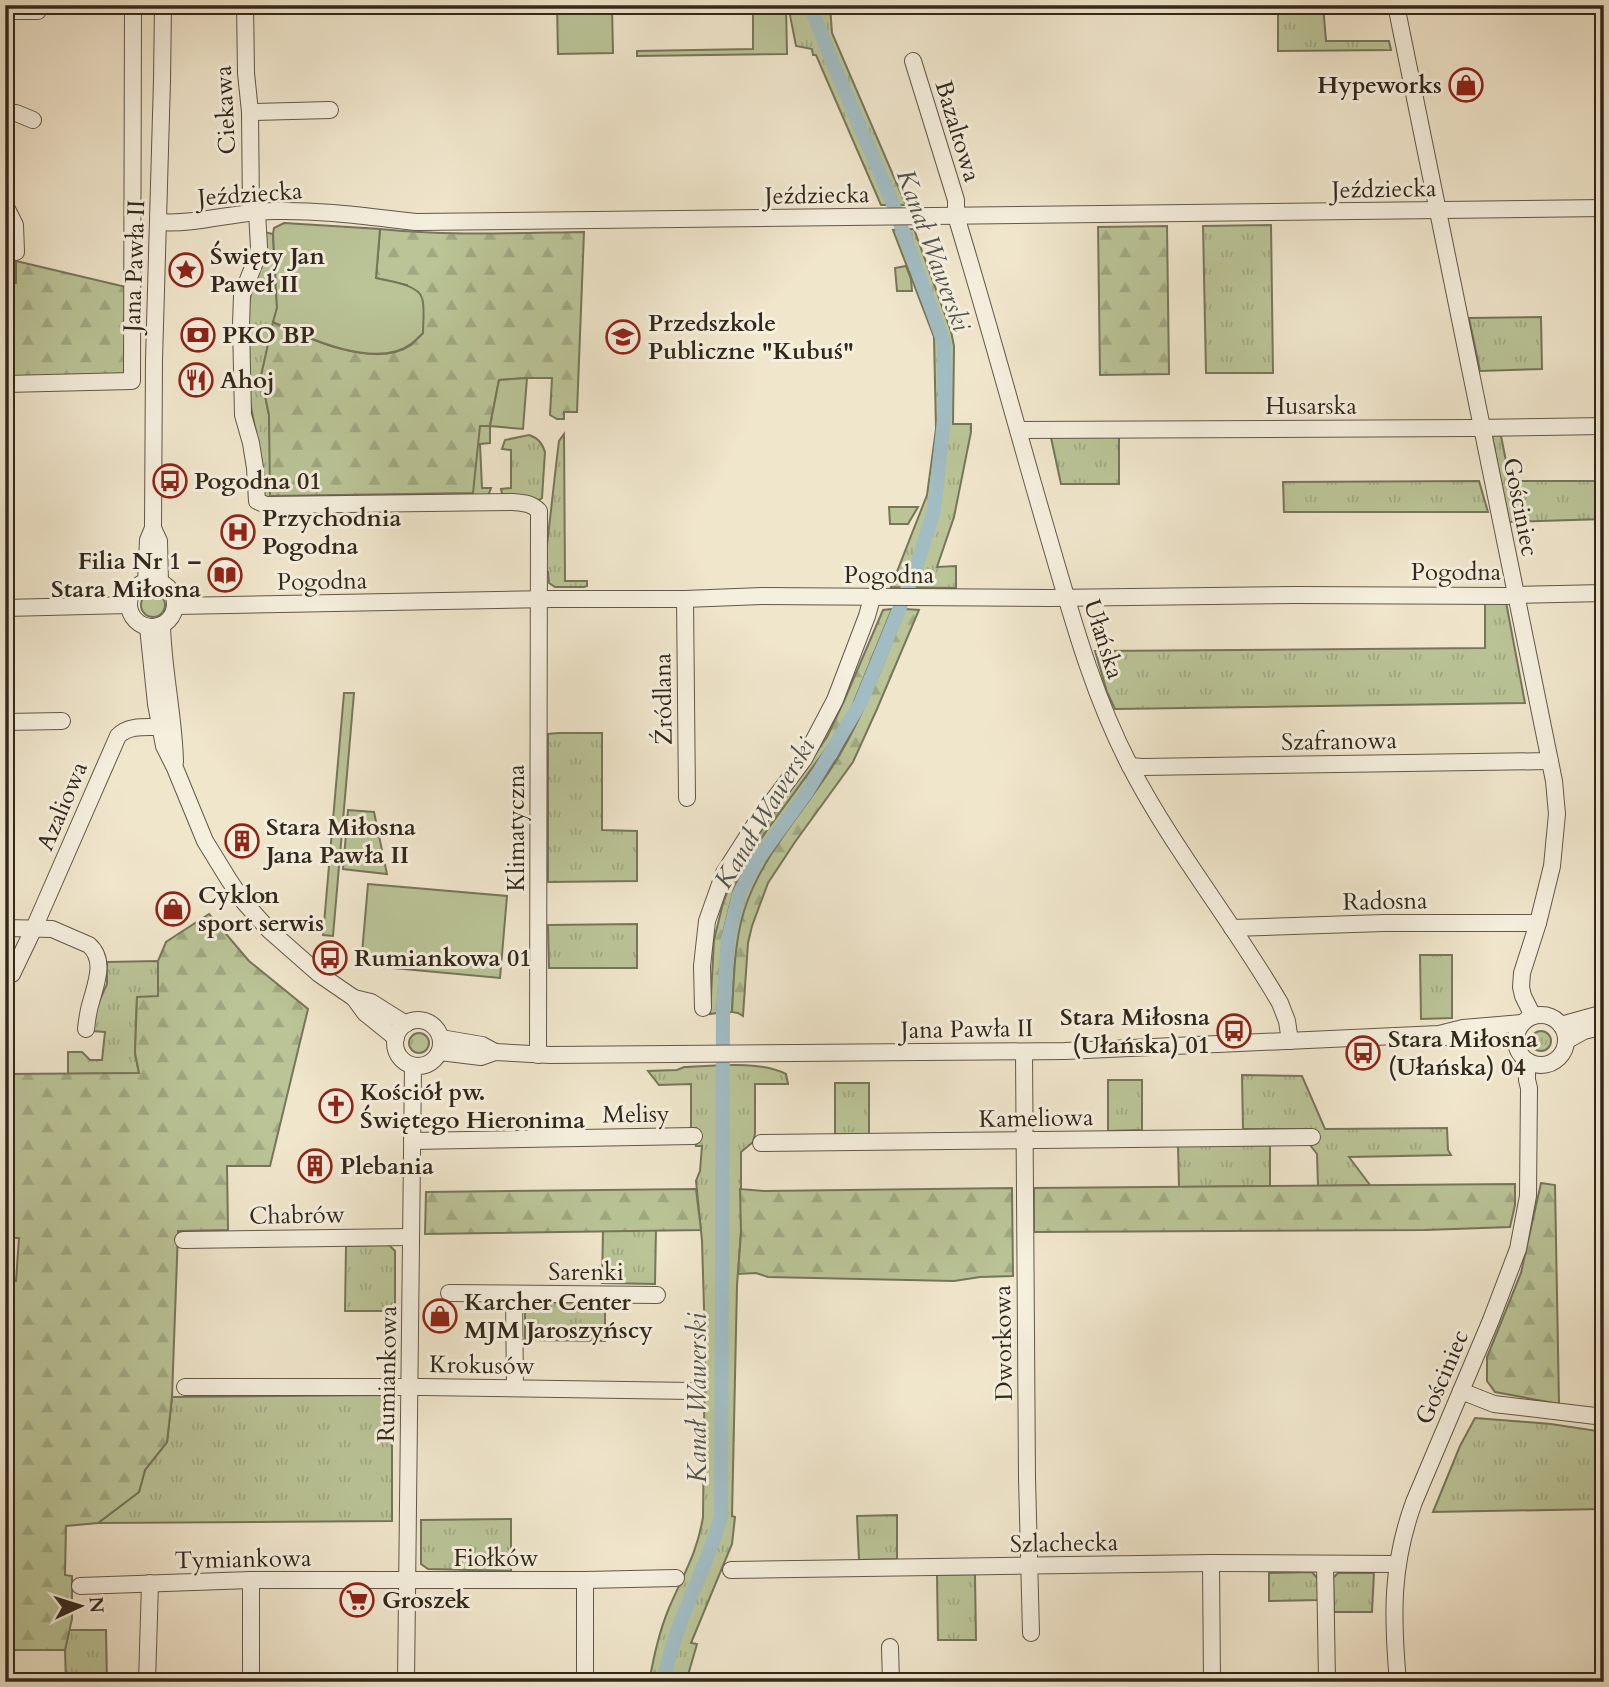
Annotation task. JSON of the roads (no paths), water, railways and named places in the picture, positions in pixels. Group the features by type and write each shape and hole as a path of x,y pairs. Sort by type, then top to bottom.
{"street":[{"path":"5,384 132,381 133,5"},
{"name":"Jana Pawła II","path":"153,582 148,540 153,528 154,360 163,5"},
{"name":"Ciekawa","path":"245,5 246,74 254,212 259,247 242,295 243,415 255,468 257,500 266,506 533,505 539,511 538,600"},
{"name":"Gościniec","path":"1396,5 1550,761 1556,806 1551,872 1525,961 1521,987 1528,1020"},
{"path":"5,11 38,11"},
{"name":"Bazaltowa","path":"913,61 956,200 956,216"},
{"path":"132,80 162,80"},
{"path":"250,112 330,110"},
{"path":"5,113 16,113 33,120"},
{"path":"5,205 15,225 16,252"},
{"name":"Jeździecka","path":"159,222 173,223 276,211 416,222 1604,208"},
{"name":"Ułańska","path":"956,216 1066,597 1101,701 1130,765 1192,870 1280,1003 1287,1021 1290,1041"},
{"name":"Husarska","path":"1018,430 1604,426"},
{"path":"153,582 172,591 175,606 171,617 155,626 136,621 129,605 132,593 140,584 153,582"},
{"name":"Pogodna","path":"175,606 762,596 1507,596 1604,593"},
{"path":"703,1008 702,965 707,921 724,873 754,825 804,759 835,700 872,598"},
{"name":"Źródlana","path":"685,599 687,799"},
{"name":"Klimatyczna","path":"538,600 538,1055"},
{"path":"5,608 129,605"},
{"path":"155,626 160,727 164,746 205,841 244,902 269,930 319,974 354,998 365,1013 396,1038"},
{"path":"155,626 163,646 174,736 175,768"},
{"path":"5,722 62,721"},
{"name":"Azaliowa","path":"12,974 120,732 160,727"},
{"name":"Szafranowa","path":"1130,765 1142,767 1550,761"},
{"name":"Radosna","path":"1232,928 1384,923 1538,923"},
{"path":"5,928 52,929 89,945 98,956 99,970 86,1030"},
{"path":"354,998 371,1002 407,1024"},
{"path":"1561,1024 1604,1013"},
{"path":"1545,1015 1561,1024 1566,1041 1564,1051 1554,1061 1534,1063 1518,1049 1518,1031 1528,1020 1545,1015"},
{"name":"Jana Pawła II","path":"440,1045 482,1045 495,1052 538,1055 1024,1052 1439,1034 1463,1028 1528,1020"},
{"path":"413,1021 428,1022 439,1031 440,1045 435,1059 429,1064 413,1066 401,1058 395,1045 396,1038 398,1032 407,1024 413,1021"},
{"path":"1566,1041 1584,1031 1604,1026"},
{"name":"Jana Pawła II","path":"1439,1034 1458,1040 1517,1042"},
{"name":"Dworkowa","path":"1024,1052 1031,1633"},
{"name":"Gościniec","path":"1398,1682 1393,1621 1397,1564 1414,1502 1510,1272 1523,1227 1528,1196 1527,1080 1534,1063"},
{"name":"Rumiankowa","path":"406,1682 413,1066"},
{"name":"Melisy","path":"412,1141 694,1136"},
{"name":"Kameliowa","path":"761,1143 1312,1137"},
{"name":"Chabrów","path":"183,1240 411,1237"},
{"name":"Sarenki","path":"449,1293 657,1295"},
{"name":"Sarenki","path":"514,1294 514,1388"},
{"name":"Krokusów","path":"186,1387 693,1391"},
{"path":"1461,1391 1494,1404 1604,1417"},
{"path":"1211,1563 1212,1682"},
{"name":"Szlachecka","path":"731,1570 1211,1563 1397,1564"},
{"path":"1325,1564 1327,1682"},
{"name":"Fiołków","path":"407,1580 676,1578"},
{"path":"251,1580 251,1682"},
{"name":"Tymiankowa","path":"80,1586 251,1580 407,1580"},
{"path":"585,1580 585,1682"},
{"path":"147,1682 150,1583"},
{"path":"890,1647 891,1682"}],"waterway":[{"name":"Kanał Wawerski","path":"664,1682 675,1639 721,1516 723,1010 728,939 739,894 756,862 807,792 861,702 916,568 934,510 945,411 944,343 893,204 810,5"}],"place":[{"name":"Hypeworks","path":"1466,85"},
{"name":"Święty Jan Paweł II","path":"186,270"},
{"name":"PKO BP","path":"198,335"},
{"name":"Przedszkole Publiczne \"Kubuś\"","path":"623,337"},
{"name":"Ahoj","path":"196,380"},
{"name":"Pogodna 01","path":"170,481"},
{"name":"Przychodnia Pogodna","path":"238,532"},
{"name":"Filia Nr 1 – Stara Miłosna","path":"225,575"},
{"name":"Stara Miłosna Jana Pawła II","path":"242,841"},
{"name":"Cyklon sport serwis","path":"173,909"},
{"name":"Rumiankowa 01","path":"330,958"},
{"name":"Stara Miłosna (Ułańska) 01","path":"1234,1031"},
{"name":"Stara Miłosna (Ułańska) 04","path":"1363,1053"},
{"name":"Kościół pw. Świętego Hieronima","path":"336,1106"},
{"name":"Plebania","path":"315,1166"},
{"name":"Karcher Center MJM Jaroszyńscy","path":"440,1316"},
{"name":"Groszek","path":"357,1600"}]}
